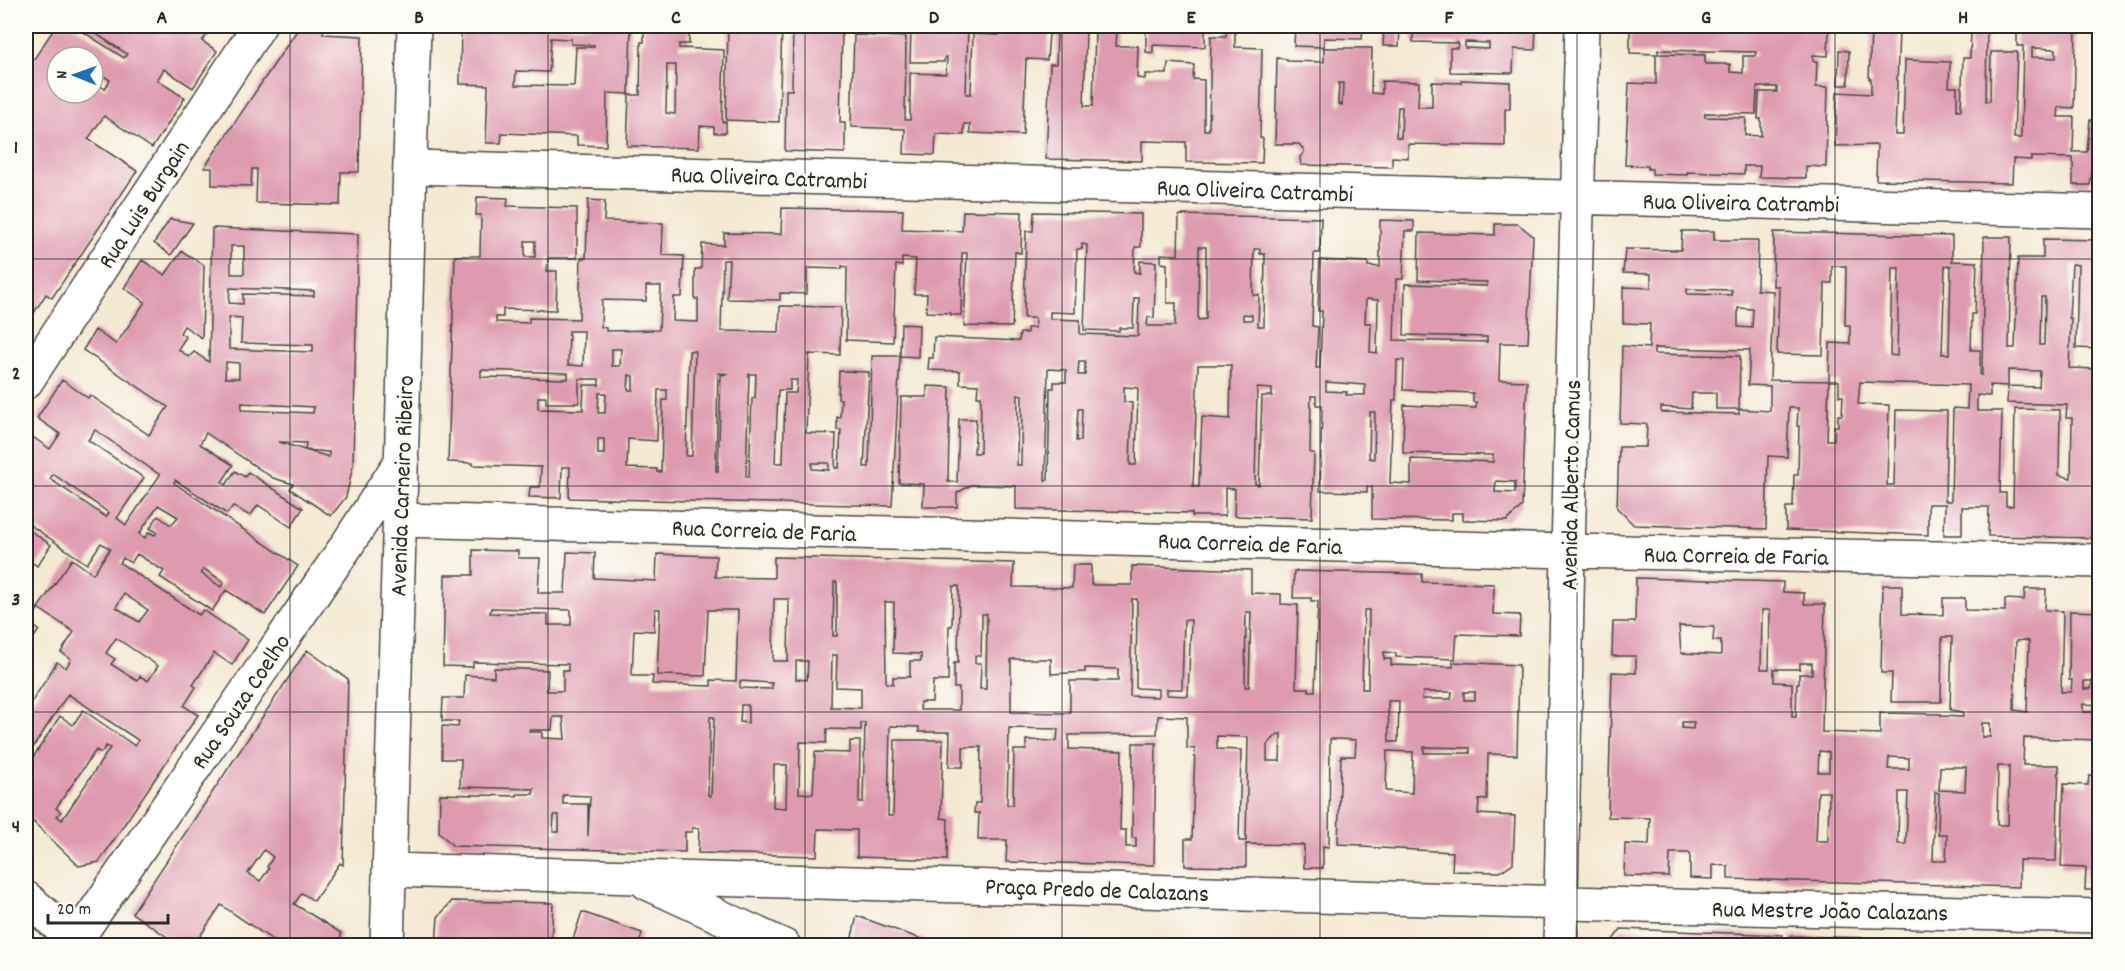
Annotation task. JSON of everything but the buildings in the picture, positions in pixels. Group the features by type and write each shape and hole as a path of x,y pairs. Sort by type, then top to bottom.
{"street":[{"name":"Rua Luis Burgain","path":"26,382 259,26"},
{"name":"Avenida Carneiro Ribeiro","path":"387,945 414,26"},
{"name":"Avenida Alberto Camus","path":"1560,945 1582,26"},
{"name":"Rua Oliveira Catrambi","path":"410,167 2100,211"},
{"name":"Rua Souza Coelho","path":"78,943 402,460"},
{"name":"Rua Correia de Faria","path":"400,520 1568,552 2100,561"},
{"path":"389,870 633,876 784,945"},
{"name":"Praça Predo de Calazans","path":"633,876 1560,902"},
{"path":"26,898 78,943"},
{"name":"Rua Mestre João Calazans","path":"1560,902 2100,916"}]}
